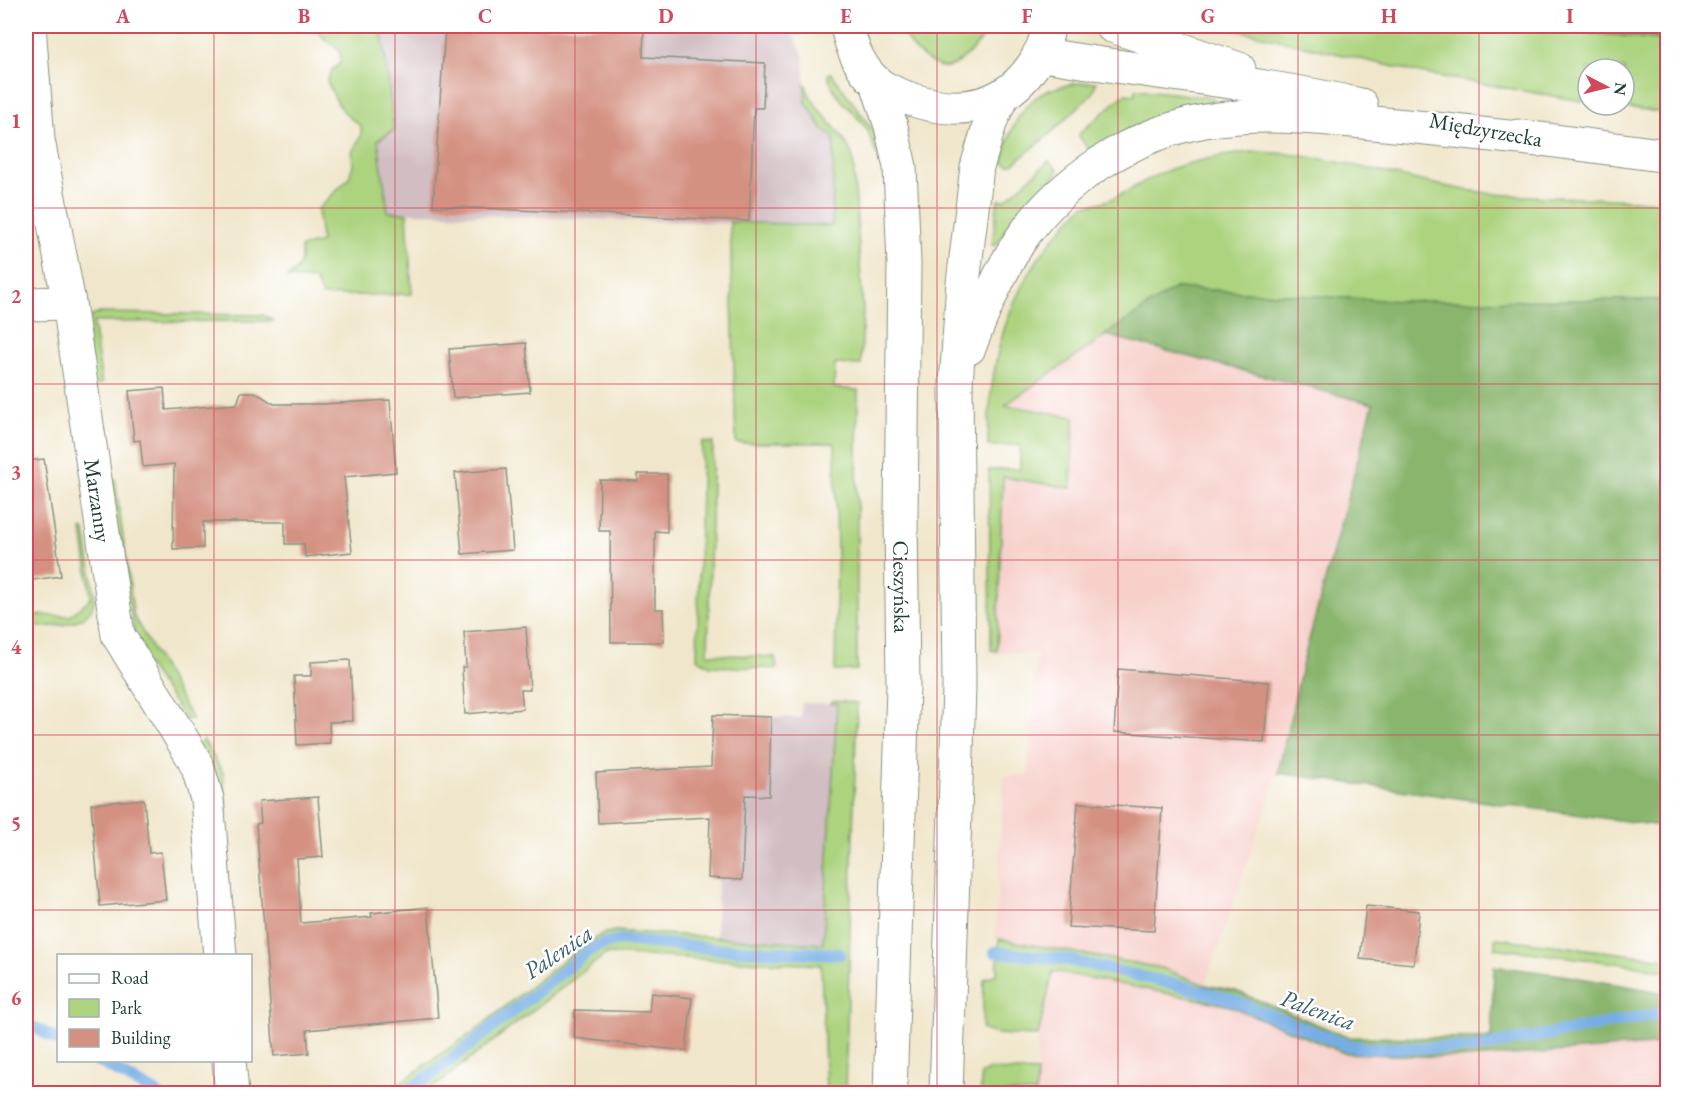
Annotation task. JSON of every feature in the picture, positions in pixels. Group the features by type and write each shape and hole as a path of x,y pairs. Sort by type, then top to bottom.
{"main road":[{"name":"Marzanny","path":"29,26 39,140 69,303 118,635 191,753 204,783 220,954"},
{"path":"847,26 863,67 877,83 899,95 944,107 982,104 1003,95 1024,78 1044,40"},
{"name":"Międzyrzecka","path":"1113,26 1306,92"},
{"name":"Międzyrzecka","path":"1044,40 1128,69 1306,92 1539,140 1668,156"},
{"name":"Cieszyńska","path":"877,83 891,126 900,167 904,264 901,515 903,687 890,1094"},
{"path":"946,1094 959,687 956,384 963,283 977,167 991,120 1003,95"},
{"path":"956,384 982,311 1020,241 1040,216 1077,180 1092,168 1146,139 1188,124 1229,117 1254,116 1309,117 1539,140"},
{"path":"26,303 69,303"},
{"path":"229,1062 232,1094"}],"shaded area":[{"path":"381,26 786,26 796,39 804,57 806,102 823,129 834,137 832,227 388,212 378,140 394,130"},
{"path":"1105,335 1373,404 1303,662 1278,773 1205,985 1162,968 995,938 1004,776 1028,775 1037,655 997,651 1003,477 1071,488 1074,417 1005,406"},
{"path":"802,703 837,704 823,944 716,937 718,879 708,878 713,715 801,718"},
{"path":"1053,971 1230,1006 1344,1053 1470,1058 1667,1044 1667,1093 1036,1094 1038,1036"}],"green space":[{"path":"315,26 381,26 394,130 378,140 388,212 407,213 412,294 322,296 315,280 287,278 295,272 299,265 301,247 321,242 318,209 349,178 353,165 352,152 361,136 361,126 340,107 327,81 332,70 340,63 339,51"},
{"path":"900,26 994,26 966,56 954,65 945,67 933,64 917,52 907,40"},
{"path":"1220,26 1500,27 1667,41 1667,113 1636,109 1636,57 1576,57 1576,100 1420,73"},
{"path":"1484,26 1667,26 1667,41 1628,36"},
{"path":"831,73 873,130 881,144 882,160 867,130 834,90 828,74"},
{"path":"1096,82 1093,93 1051,133 1013,164 1008,165 1003,162 1008,140 1017,119 1031,102 1056,88"},
{"path":"805,83 815,104 843,138 853,158 863,310 861,365 835,364 834,388 858,390 857,670 835,671 837,557 835,443 736,443 730,222 832,226 834,137 823,129 806,102"},
{"path":"1136,89 1213,98 1213,103 1164,114 1089,150 1079,136 1081,132 1125,94 1135,95"},
{"path":"1250,152 1305,156 1466,190 1541,197 1667,203 1667,300 1400,301 1175,288 1005,405 1074,417 1071,488 1003,477 997,651 991,650 989,470 1020,469 1020,445 988,446 989,410 1000,344 1009,314 1022,286 1059,231 1084,205 1116,197 1185,164"},
{"path":"1049,161 1058,170 1056,175 1029,202 995,246 992,245 998,200 1005,200"},
{"path":"1175,288 1400,301 1667,300 1667,827 1278,773 1303,662 1373,404 1105,335"},
{"path":"100,313 263,315 274,321 93,322 102,384 90,385 88,321 92,316"},
{"path":"702,442 713,443 708,654 775,657 777,669 710,666 697,658"},
{"path":"115,479 134,617 192,719 186,720 139,653 103,481"},
{"path":"82,529 85,531 95,597 92,607 86,615 68,624 26,627 26,615 70,616 91,598"},
{"path":"834,701 857,703 845,1093 826,1093 821,965 606,954 426,1093 385,1093 474,1031 578,949 602,934 615,931 823,944 837,704 830,704"},
{"path":"203,739 223,773 227,816 218,811 199,745"},
{"path":"1495,938 1667,959 1667,972 1633,965 1495,948"},
{"path":"999,939 1162,968 1205,985 1202,1000 1053,971 1038,1036 995,1034 982,1029 984,979 997,974"},
{"path":"1494,966 1667,993 1667,1044 1470,1058 1344,1053 1230,1006 1202,1000 1205,985 1236,991 1348,1037 1491,1038"},
{"path":"990,1070 1037,1072 1036,1093 981,1093 981,1074"}],"building":[{"path":"445,26 644,28 643,57 765,63 763,108 754,108 749,221 433,206"},
{"path":"526,343 530,392 453,398 449,349"},
{"path":"164,388 166,410 237,404 241,392 255,392 274,404 390,400 396,472 344,477 352,552 305,557 304,544 285,544 285,522 203,522 203,548 173,549 174,464 143,467 140,440 134,441 129,391"},
{"path":"44,459 61,576 26,581 26,461"},
{"path":"506,469 513,550 462,554 455,473"},
{"path":"638,474 667,474 667,532 655,531 655,609 663,609 664,642 611,642 610,531 599,531 600,480 638,481"},
{"path":"526,627 530,690 521,690 523,709 465,714 462,667 466,667 464,632"},
{"path":"350,660 353,721 329,722 330,743 297,745 294,676 311,676 311,662"},
{"path":"1118,669 1269,682 1264,742 1114,732"},
{"path":"713,715 771,717 769,796 745,795 742,880 708,878 710,817 598,823 596,773 711,767"},
{"path":"318,797 323,857 297,859 301,923 372,917 371,913 428,907 438,1018 307,1030 309,1053 274,1056 256,824 261,823 259,801"},
{"path":"144,799 149,853 161,852 166,900 100,906 91,804"},
{"path":"1078,803 1162,808 1154,931 1068,927"},
{"path":"1366,906 1419,911 1414,964 1360,959"},
{"path":"651,993 692,998 686,1051 574,1038 575,1010 649,1012"}],"waterway":[{"name":"Palenica","path":"404,1094 446,1064 590,950 606,943 621,940 716,949 840,954"},
{"name":"Palenica","path":"995,952 1068,960 1174,984 1229,999 1346,1045 1365,1048 1475,1048 1668,1012"},
{"name":"Palenica","path":"26,1023 57,1039"},
{"name":"Palenica","path":"100,1062 158,1094"}]}
